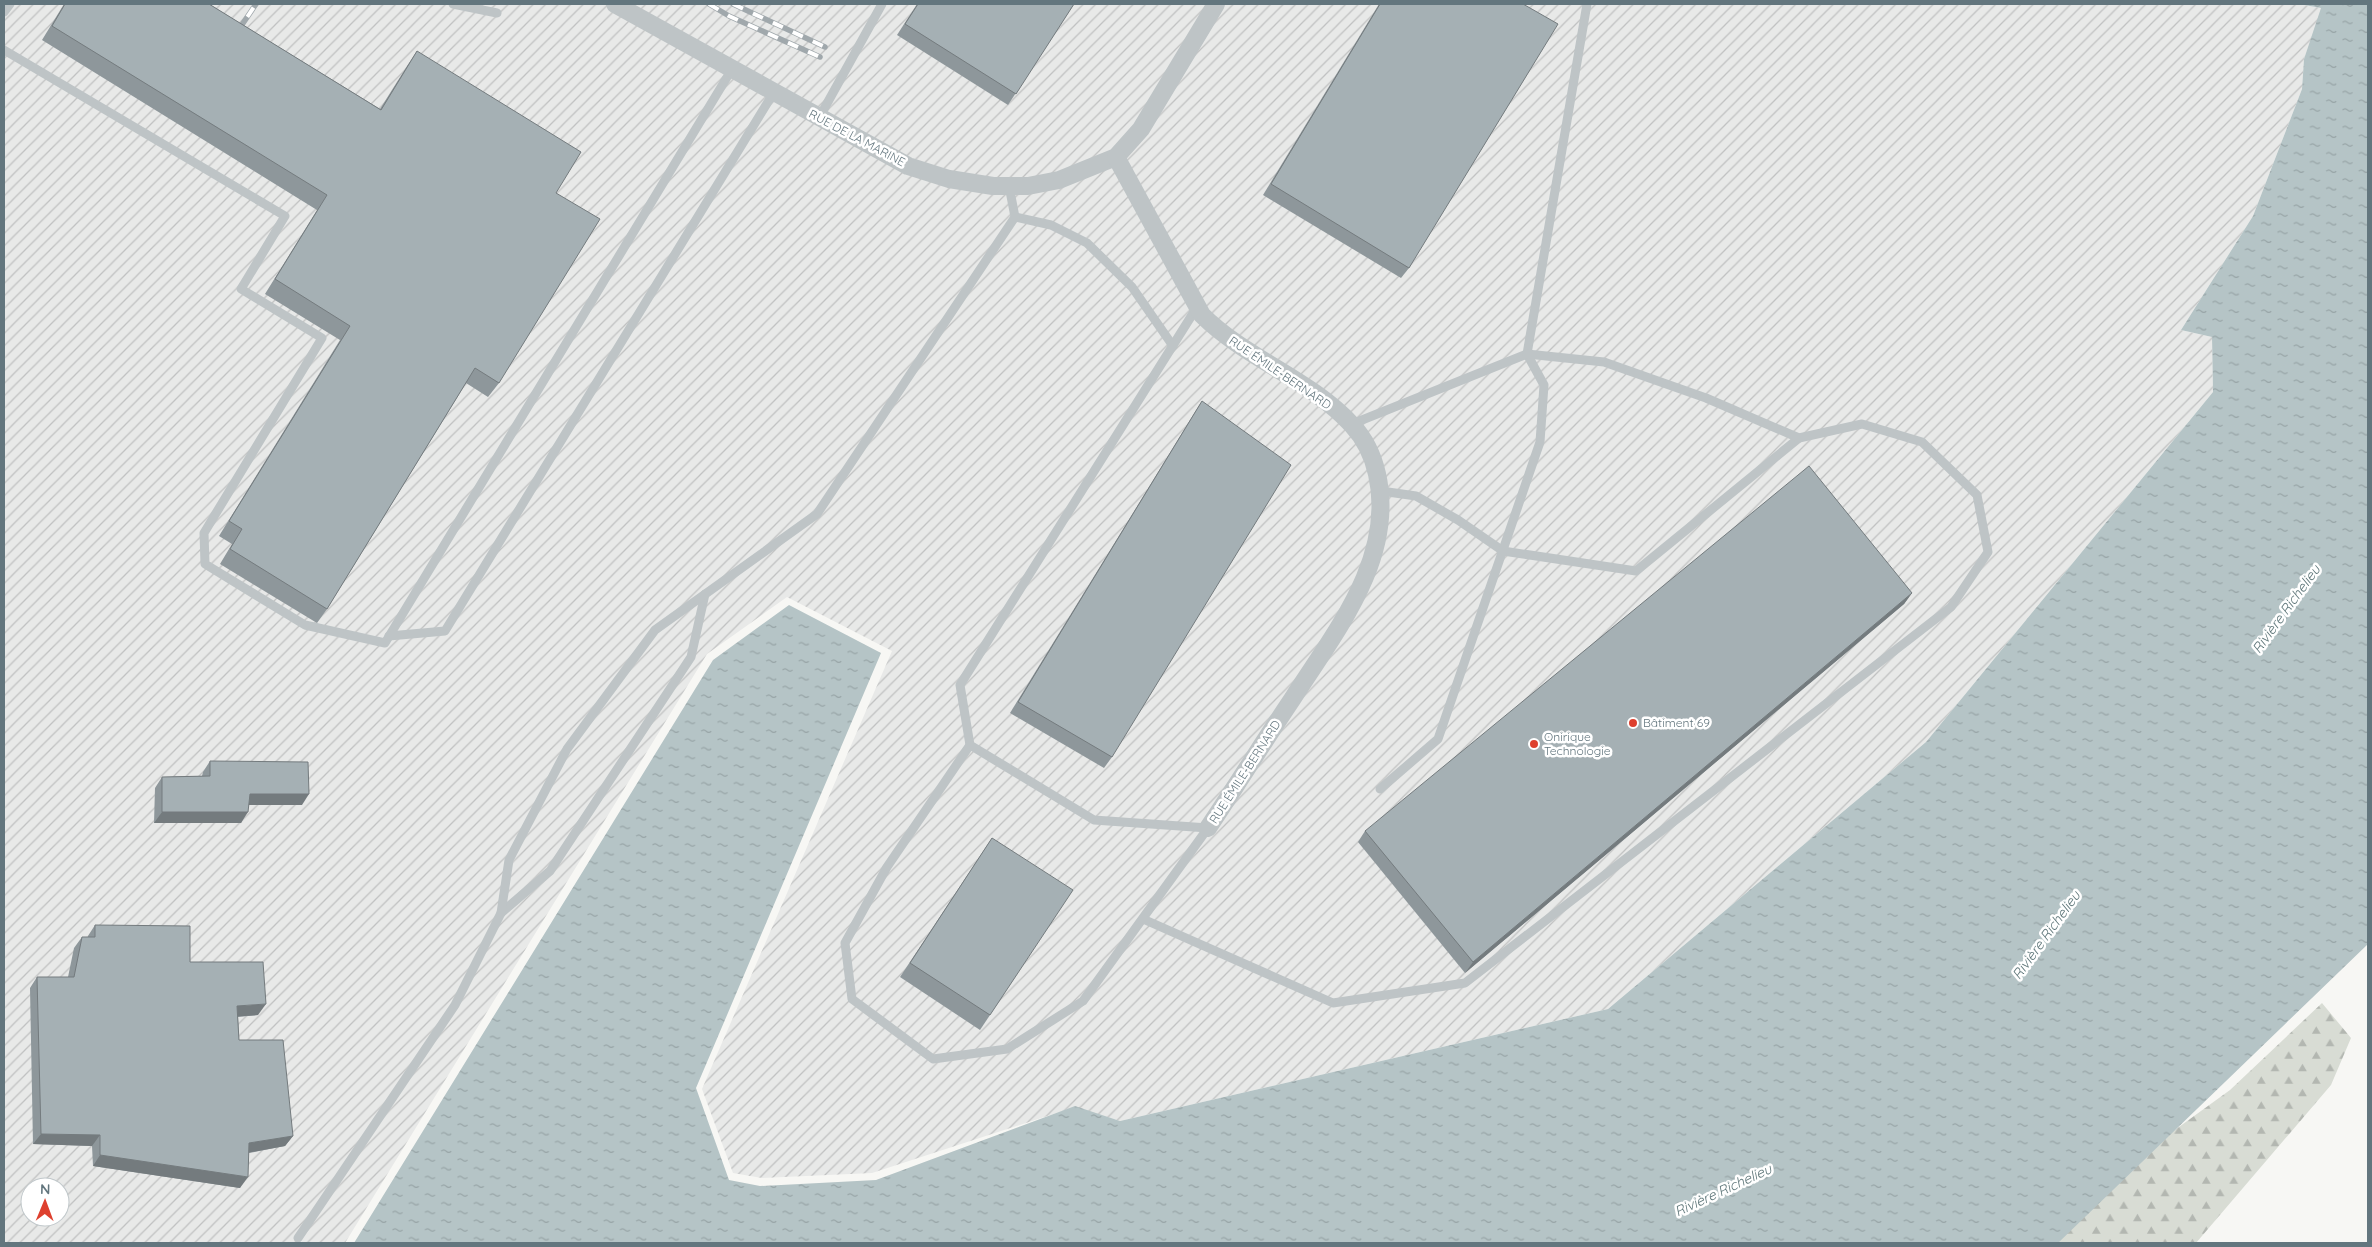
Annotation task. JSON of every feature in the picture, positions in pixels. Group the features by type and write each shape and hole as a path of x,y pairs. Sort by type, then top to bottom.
{"street":[{"name":"RUE DE LA MARINE","path":"615,4 908,166 949,179 993,186 1028,186 1059,180 1088,170 1116,157 1142,129 1216,4"},
{"name":"RUE ÉMILE-BERNARD","path":"1116,157 1197,307 1216,329 1310,390 1352,424 1367,444 1375,464 1381,491 1382,517 1377,541 1354,601 1208,828"}],"lane":[{"path":"4,12 10,4"},
{"path":"453,4 497,13"},
{"path":"819,118 882,4"},
{"path":"1380,789 1438,739 1540,442 1544,385 1527,354 1586,4"},
{"path":"4,50 285,216 241,290 322,338 204,533 205,564 305,625 385,643 732,69"},
{"path":"389,636 445,631 774,92"},
{"path":"298,1238 455,1005 501,913 509,860 567,749 655,630 818,514 1015,217 1009,186"},
{"path":"1015,217 1051,225 1087,243 1132,287 1173,346"},
{"path":"1197,307 960,685 970,744 887,867 844,942 852,998 933,1059 1007,1049 1083,1001 1208,828"},
{"path":"1352,424 1527,354 1604,362 1706,398 1799,438"},
{"path":"1143,919 1333,1003 1465,983 1951,607 1988,552 1977,495 1922,442 1862,424 1799,438 1636,571 1503,551 1458,520 1416,496 1381,491"},
{"path":"501,913 550,872 691,657 705,594"},
{"path":"970,744 1094,820 1208,828"}],"shaded area":[{"path":"4,4 2299,4 2322,8 2304,59 2302,89 2253,216 2181,330 2212,337 2213,392 1926,742 1608,1009 1120,1121 1075,1107 872,1173 762,1178 733,1173 702,1089 892,651 787,597 707,654 345,1243 4,1243"}],"green space":[{"path":"2322,1003 2351,1038 2331,1085 2196,1243 2050,1243 2125,1166 2230,1090"}],"water":[{"name":"Rivière Richelieu","path":"2299,4 2368,4 2368,944 2058,1243 354,1243 713,660 789,605 881,653 696,1088 729,1180 760,1186 876,1180 1075,1106 1120,1121 1608,1009 1926,742 2213,392 2212,337 2181,330 2253,216 2302,89 2304,59 2321,8"}],"building":[{"path":"65,4 209,4 381,110 417,51 581,152 556,193 600,219 499,383 475,368 327,609 230,549 242,529 229,521 350,326 275,279 327,195 52,26"},
{"path":"918,4 1074,4 1016,94 905,24"},
{"path":"1380,4 1523,4 1558,24 1409,268 1271,184"},
{"path":"1202,401 1291,465 1112,757 1018,702"},
{"name":"Bâtiment 69","path":"1809,466 1912,593 1473,962 1365,831"},
{"path":"210,761 308,762 309,794 250,794 248,812 162,812 162,777 210,776"},
{"path":"992,838 1073,890 990,1015 910,963"},
{"path":"95,925 190,926 190,962 263,962 266,1004 237,1006 239,1040 283,1040 293,1136 249,1143 248,1177 100,1155 100,1135 41,1134 37,977 74,977 82,937 95,937"}],"railway":[{"path":"235,35 256,4"},
{"path":"709,4 729,16 820,57"},
{"path":"733,4 825,47"}],"place":[{"name":"Bâtiment 69","path":"1633,723"},
{"name":"Onirique Technologie","path":"1534,744"}]}
